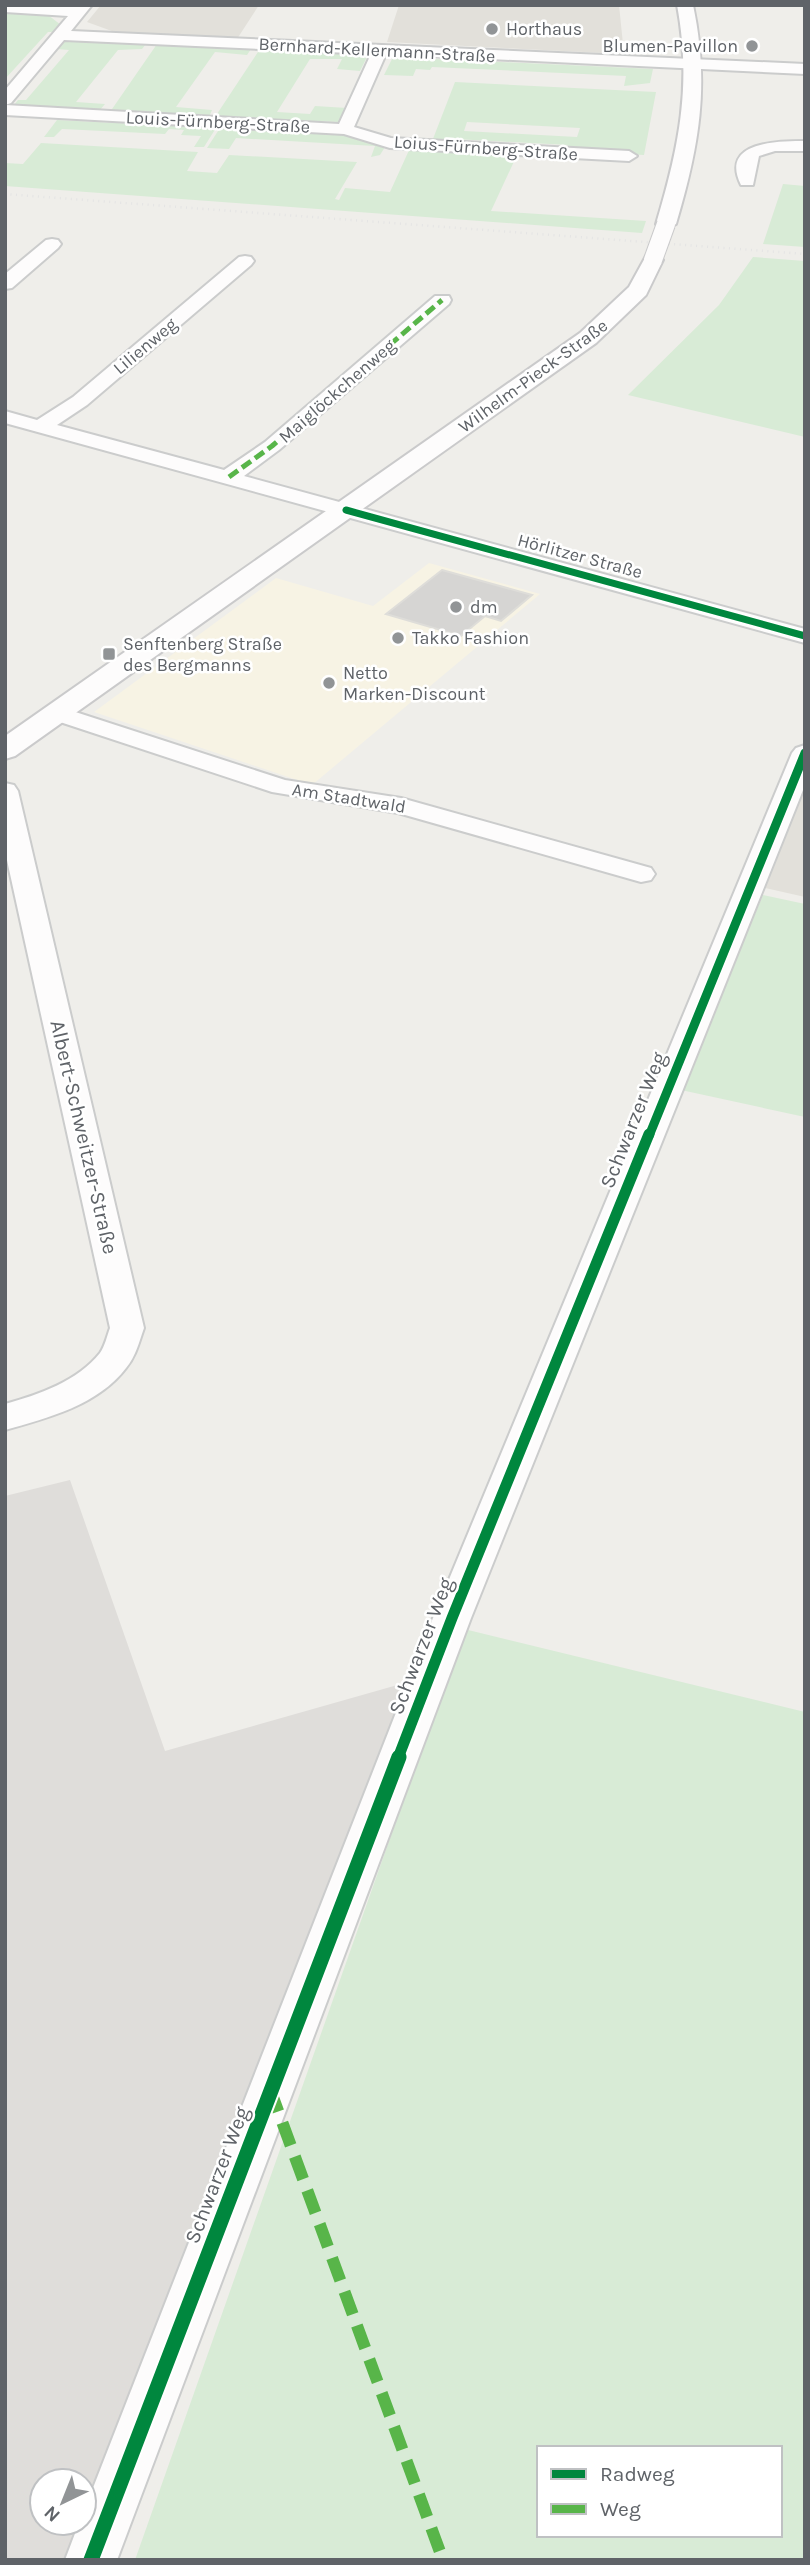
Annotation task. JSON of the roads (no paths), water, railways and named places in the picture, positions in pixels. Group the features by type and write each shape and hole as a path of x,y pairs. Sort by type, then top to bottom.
{"main road":[{"name":"Wilhelm-Pieck-Straße","path":"5,750 588,338 638,290 653,260 681,178 693,65 693,37 688,31 685,5"},
{"name":"Wilhelm-Pieck-Straße","path":"693,37 700,31 697,5"}],"street":[{"path":"5,8 83,8"},
{"path":"5,100 83,8"},
{"name":"Bernhard-Kellermann-Straße","path":"61,35 805,69"},
{"path":"345,129 380,51"},
{"name":"Louis-Fürnberg-Straße","path":"5,110 345,129"},
{"name":"Loius-Fürnberg-Straße","path":"345,129 390,143 629,156"},
{"path":"747,181 749,158 753,153 774,147 805,146"},
{"path":"5,284 52,244"},
{"name":"Lilienweg","path":"27,433 80,401 245,261"},
{"name":"Maiglöckchenweg","path":"229,477 272,446 442,300"},
{"name":"Hörlitzer Straße","path":"5,417 27,433 229,477 805,636"},
{"name":"Am Stadtwald","path":"60,713 281,787 401,806 640,874"},
{"name":"Schwarzer Weg","path":"90,2560 452,1618 805,753"},
{"name":"Albert-Schweitzer-Straße","path":"5,791 127,1328 116,1357 86,1384 38,1409 5,1417"}],"railway":[{"path":"5,194 805,254"}],"place":[{"name":"Horthaus","path":"492,29"},
{"name":"Blumen-Pavillon","path":"752,46"},
{"name":"dm","path":"456,607"},
{"name":"Takko Fashion","path":"398,638"},
{"name":"Senftenberg Straße des Bergmanns","path":"109,654"},
{"name":"Netto Marken-Discount","path":"329,683"}]}
